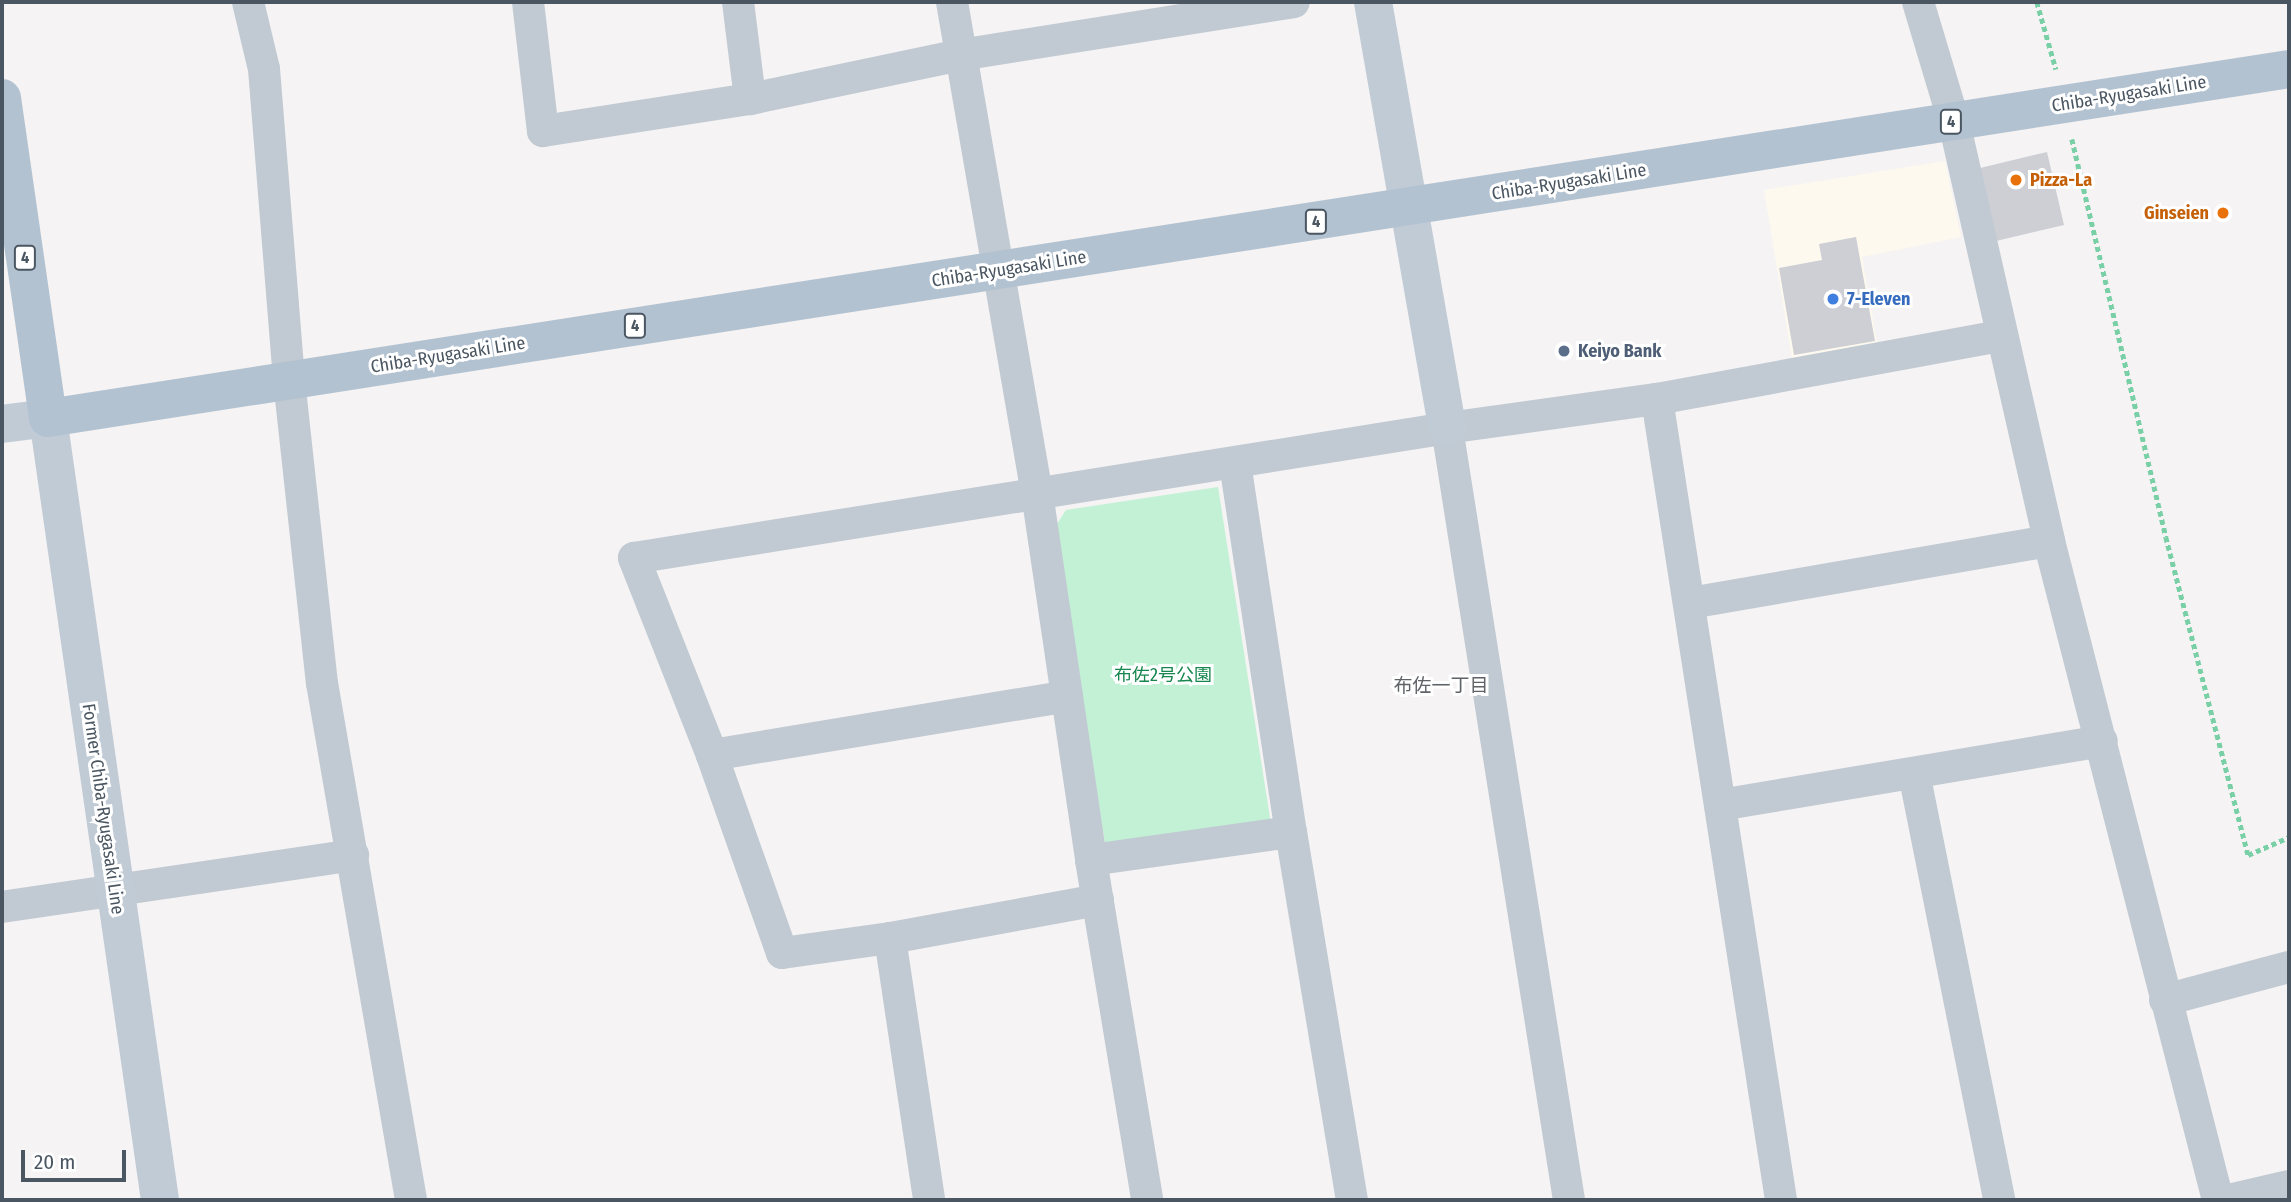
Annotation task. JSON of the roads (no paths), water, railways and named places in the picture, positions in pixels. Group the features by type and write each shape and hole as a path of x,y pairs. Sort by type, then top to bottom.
{"main road":[{"name":"Chiba-Ryugasaki Line","path":"48,418 2289,69"},
{"name":"4","path":"2,98 48,418"}],"street":[{"path":"248,2 264,69 289,380 322,682 411,1200"},
{"path":"528,2 543,131 750,99 1167,11 1294,2"},
{"path":"738,2 750,99"},
{"path":"952,2 996,271 1037,493 1091,860 1147,1200"},
{"path":"1373,2 1447,428 1569,1200"},
{"path":"1918,2 1954,122 2049,541 2218,1200"},
{"path":"1098,900 890,938 782,953 712,755 634,558 1447,428 1657,399 2001,336"},
{"path":"1657,399 1781,1200"},
{"path":"2,424 48,418"},
{"name":"Former Chiba-Ryugasaki Line","path":"48,418 160,1200"},
{"path":"1235,463 1290,832 1352,1200"},
{"path":"1690,603 2049,541"},
{"path":"712,755 1067,696"},
{"path":"1720,806 2102,741"},
{"path":"1914,773 1999,1200"},
{"path":"1091,860 1290,832"},
{"path":"2,907 353,855"},
{"path":"890,938 929,1200"},
{"path":"2165,1000 2289,967"},
{"path":"2228,1200 2289,1186"}],"place":[{"name":"Pizza-La","path":"2016,180"},
{"name":"Ginseien","path":"2223,213"},
{"name":"7-Eleven","path":"1833,299"},
{"name":"Keiyo Bank","path":"1564,351"}],"district":[{"name":"布佐一丁目","path":"1441,686"}],"park label":[{"name":"布佐2号公園","path":"1163,675"}]}
